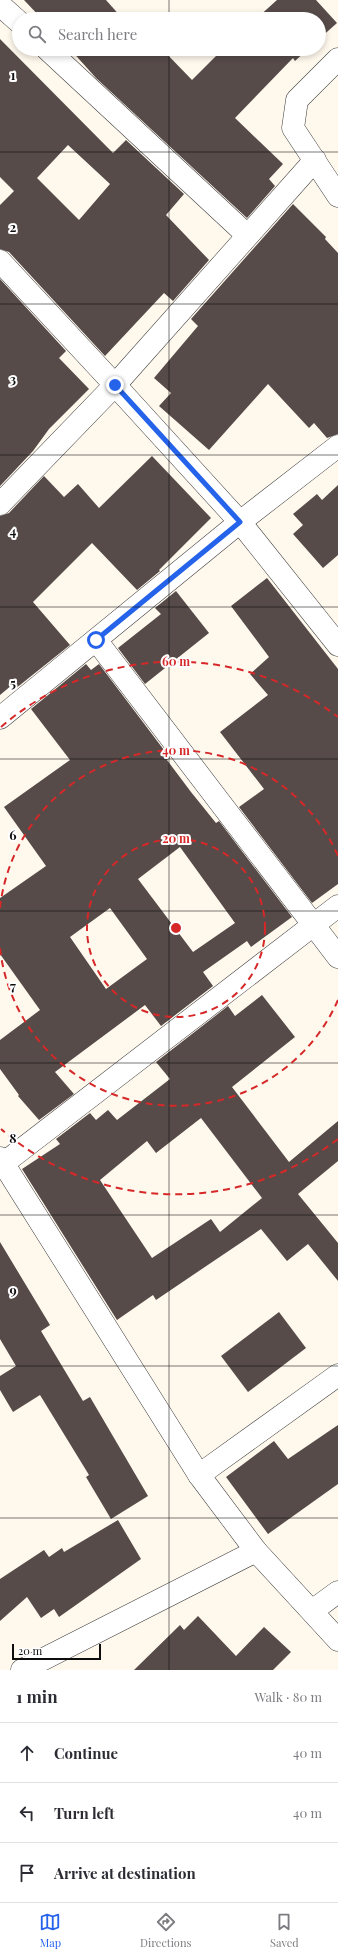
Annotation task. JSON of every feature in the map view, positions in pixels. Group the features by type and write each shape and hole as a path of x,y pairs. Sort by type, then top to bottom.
{"street":[{"path":"0,5 12,16"},
{"path":"55,56 247,235"},
{"path":"338,59 297,100 293,128 338,196"},
{"path":"0,504 115,385 315,160"},
{"path":"0,261 240,522 338,645"},
{"path":"0,718 240,522 338,446"},
{"path":"96,640 338,957"},
{"path":"338,906 2,1161 199,1476 256,1551 338,1640"},
{"path":"199,1476 338,1374"},
{"path":"22,1670 256,1551"},
{"path":"312,1611 338,1592"}],"building":[{"path":"24,0 106,0 117,12 35,12"},
{"path":"277,0 316,0 337,23 326,33 326,12 264,12"},
{"path":"0,39 12,51 12,56 17,56 113,153 126,140 184,194 166,215 209,260 173,301 164,293 105,356 9,252 0,249 0,205 14,191 0,177","holes":["68,145 110,184 79,220 37,178"]},
{"path":"76,56 169,56 192,80 216,56 300,56 295,61 293,58 235,118 283,164 269,179 275,186 247,218 96,78"},
{"path":"293,204 326,237 325,239 338,253 338,434 327,438 314,423 309,428 268,384 209,450 159,406 171,393 154,378 198,326 191,319"},
{"path":"0,279 66,351 59,358 89,389 49,429 33,451 0,486"},
{"path":"152,456 211,518 159,570 160,571 137,590 92,543 33,602 70,645 15,689 12,685 0,695 0,516 9,513 44,476 64,497 78,484 99,508"},
{"path":"338,485 338,555 323,568 293,534 303,525 293,514 317,494 322,500"},
{"path":"267,578 338,669 338,884 312,903 239,807 264,789 220,732 268,695 250,674 269,657 231,606"},
{"path":"176,591 209,633 145,684 118,648 161,614 155,608"},
{"path":"86,664 91,670 99,664 170,758 167,760 191,792 216,823 219,821 292,917 251,947 247,941 203,972 213,986 161,1026 145,1005 55,1072 74,1094 39,1120 18,1096 19,1095 0,1069 0,1040 40,1010 0,954 0,898 46,866 4,807 70,760 31,709","holes":["180,847 235,923 193,952 138,879","110,908 147,959 106,989 70,937"]},
{"path":"262,995 295,1037 232,1087 289,1162 338,1121 338,1161 298,1194 338,1243 338,1281 308,1244 287,1261 261,1229 156,1300 153,1295 117,1320 22,1169 60,1144 56,1139 90,1113 96,1120 108,1110 117,1120 170,1079 156,1062 228,1006 235,1016","holes":["201,1118 262,1198 220,1232 211,1219 152,1258 100,1180 147,1141 156,1153"]},
{"path":"0,1242 50,1325 41,1331 83,1401 90,1397 148,1496 111,1519 86,1477 89,1475 40,1395 13,1412 0,1390 0,1376 16,1366 0,1339"},
{"path":"279,1312 306,1348 248,1392 221,1356"},
{"path":"338,1425 338,1484 268,1534 226,1477 274,1441 288,1459"},
{"path":"118,1520 141,1559 59,1617 54,1609 41,1618 27,1597 0,1621 0,1579 44,1550 49,1557 62,1548 64,1552"},
{"path":"198,1616 236,1656 264,1627 291,1652 273,1670 134,1670 180,1625 184,1630"}],"route":[{"path":"96,640 240,522 115,385"}]}
